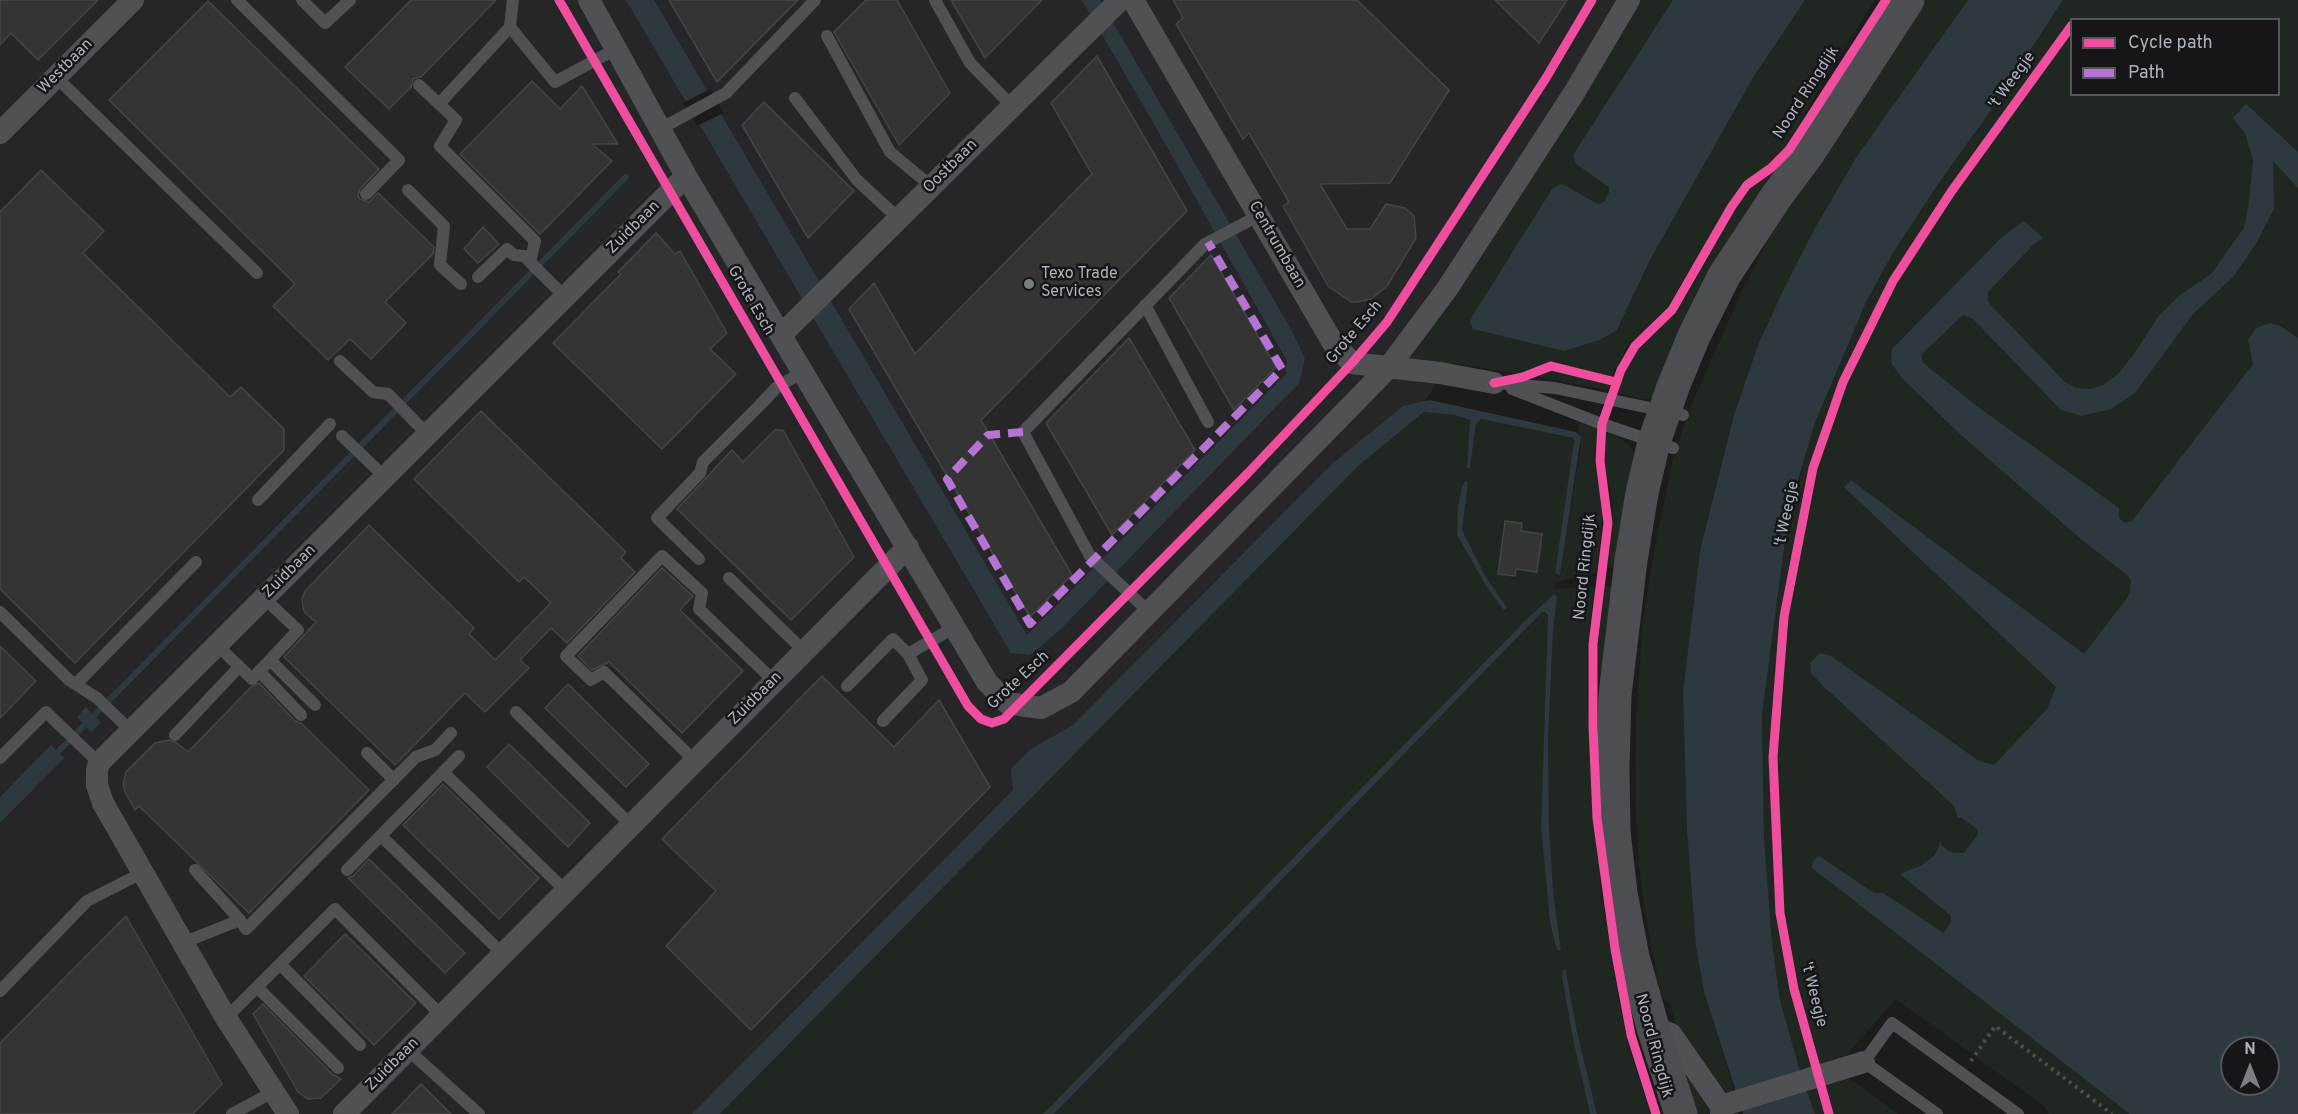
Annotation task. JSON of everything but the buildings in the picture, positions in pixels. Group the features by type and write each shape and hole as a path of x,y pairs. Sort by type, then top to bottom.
{"main road":[{"name":"Noord Ringdijk","path":"1681,1114 1654,1031 1634,869 1629,776 1632,687 1640,606 1653,535 1663,445 1674,412 1792,189 1808,154 1908,0"}],"street":[{"name":"Westbaan","path":"0,133 133,0"},
{"name":"Grote Esch","path":"589,0 686,176 987,682 1007,702 1041,708 1071,692 1388,368 1447,289 1574,93 1629,0"},
{"name":"Oostbaan","path":"781,335 1091,28 1121,3"},
{"name":"Centrumbaan","path":"1121,3 1249,221 1333,343 1352,363 1440,373 1494,383"},
{"name":"Zuidbaan","path":"99,763 686,176"},
{"name":"Zuidbaan","path":"344,1114 908,547"},
{"path":"99,763 96,777 100,798 226,1018 288,1114"},
{"path":"1654,1031 1671,1034 1726,1107 1864,1062"}],"lane":[{"path":"237,0 399,160 366,194"},
{"path":"302,0 325,23 350,0"},
{"path":"439,104 510,27 513,0"},
{"path":"660,129 726,93 815,0"},
{"path":"935,0 970,63 1012,106"},
{"path":"510,27 555,82 616,49"},
{"path":"827,36 890,152 932,186"},
{"path":"56,77 257,273"},
{"path":"419,85 456,120 440,146 535,241 530,262"},
{"path":"795,98 857,180 899,219"},
{"path":"408,190 444,226 441,265 461,284"},
{"path":"1149,612 1090,556 1023,432 1205,244 1249,221"},
{"path":"478,277 507,249 514,255 524,256 565,297"},
{"path":"1145,305 1208,423"},
{"path":"340,361 373,392 388,394 428,434"},
{"path":"699,559 657,518 700,473 703,462 771,393 803,372"},
{"name":"Centrumbaan","path":"1494,383 1555,388 1674,412"},
{"name":"Centrumbaan","path":"1494,383 1663,445"},
{"path":"258,500 330,424"},
{"path":"342,436 385,477"},
{"path":"694,760 604,672 591,680 566,656 662,556 702,593 699,609 774,681"},
{"path":"76,684 196,562"},
{"path":"729,578 804,651"},
{"path":"217,645 252,679 298,630 264,598"},
{"path":"0,612 69,680 97,698 131,731"},
{"path":"908,654 955,627"},
{"path":"847,686 893,639 908,654 922,680 883,721"},
{"path":"270,660 315,705"},
{"path":"175,735 239,667"},
{"path":"259,671 301,715"},
{"path":"0,758 46,712 99,763"},
{"path":"516,712 631,825"},
{"path":"195,870 246,929 416,757 435,750 451,733"},
{"path":"367,753 394,780"},
{"path":"347,870 459,756"},
{"path":"442,772 566,891"},
{"path":"381,836 503,954"},
{"path":"0,991 87,901 142,873"},
{"path":"226,1018 335,909 442,1016"},
{"path":"182,943 240,920"},
{"path":"280,964 360,1045"},
{"path":"257,987 338,1068"},
{"path":"1938,1114 1864,1062 1892,1023 2018,1114"},
{"path":"408,1050 479,1114"},
{"path":"232,1114 273,1092"}],"path":[{"path":"1961,1073 1995,1026 2112,1114"}],"shaded area":[{"path":"0,0 1709,0 1481,316 1424,402 707,1114 0,1114"},
{"path":"626,0 654,0 1027,635 1286,374 1287,361 1082,0 1100,0 1292,331 1305,359 1299,383 1060,630 1030,655 1011,653"},
{"path":"1640,0 1673,0 1573,155 1576,164 1610,187 1609,192 1604,203 1598,204 1562,184 1617,330 1650,260 1754,76 1805,0 1875,0 1825,78 1786,148 1740,190 1668,306 1627,347 1613,375 1610,377 1556,363 1549,363 1521,374 1432,360 1422,353 1425,340"},
{"path":"1673,0 1805,0 1754,76 1650,260 1617,330 1599,340 1564,351 1473,329 1470,322 1472,317 1552,189 1562,184 1598,204 1604,202 1609,187 1576,164 1573,155"},
{"path":"1924,0 1968,0 1857,156 1816,226 1758,345 1734,415 1700,550 1683,692 1687,831 1696,948 1704,992 1735,1093 1730,1094 1725,1092 1679,1035 1670,1004 1661,996 1645,912 1639,866 1635,795 1636,722 1643,620 1654,551 1673,459 1691,405 1740,295 1772,233"},
{"path":"1968,0 2063,0 1893,253 1866,302 1814,425 1799,477 1785,541 1762,715 1764,837 1772,943 1780,1000 1815,1114 1743,1114 1704,992 1696,947 1687,831 1683,692 1700,550 1734,415 1758,345 1783,291 1816,226 1857,156"},
{"path":"2063,0 2298,0 2298,1114 2049,1114 2045,1107 1896,999 1844,1058 1800,1071 1780,1000 1772,943 1764,835 1762,715 1785,541 1817,407 1866,302 1893,253"},
{"path":"2246,104 2298,152 2298,188 2273,161 2274,209 2257,242 2233,277 2193,314 2135,393 2111,409 2082,416 2061,410 1973,319 1963,315 1922,354 1922,362 1978,407 2119,508 2119,518 2125,523 2132,521 2253,364 2248,340 2256,328 2270,323 2280,326 2298,338 2298,1114 2130,1114 1812,868 1813,861 1819,856 1874,893 1883,893 1944,933 1951,922 1951,916 1900,874 1922,865 1935,855 1941,840 1941,845 1947,850 1964,853 1978,834 1977,829 1962,818 1958,818 1954,806 1823,686 1811,673 1810,663 1820,653 1831,656 1979,761 1994,765 2047,709 2056,687 1844,487 1851,480 2084,654 2127,598 2131,580 1961,435 1902,378 1891,363 1892,349 2002,237 2024,221 2043,238 2034,244 1988,292 1988,302 2065,382 2076,388 2090,389 2103,385 2118,374 2158,317 2180,295 2211,274 2244,228 2253,160 2245,133 2233,118"},
{"path":"1782,162 1658,395 1642,399 1617,392 1627,367 1636,353 1675,313 1691,289 1738,204 1747,192"},
{"path":"1552,369 1607,383 1609,386 1607,390 1534,376"},
{"path":"1430,400 1576,432 1581,437 1560,575 1555,573 1573,438 1481,419 1476,424 1470,468 1467,468 1470,420 1454,415 1424,412 1359,465 720,1114 692,1114 1013,790 1011,769 1031,749 1073,725 1332,464 1403,406"},
{"path":"1424,412 1454,415 1470,421 1470,468 1476,424 1481,419 1573,438 1555,573 1557,575 1560,574 1581,445 1581,437 1578,434 1580,421 1598,426 1594,460 1602,522 1597,573 1556,582 1555,589 1595,587 1588,643 1587,695 1600,884 1627,1040 1650,1114 1597,1114 1578,1036 1567,977 1562,971 1573,1039 1590,1114 1054,1114 1542,612 1548,615 1541,826 1550,923 1561,951 1553,889 1549,826 1548,739 1557,597 1552,595 1043,1114 720,1114 1359,464","holes":["1468,483 1462,530 1486,577 1507,606 1486,586 1457,535 1458,507 1462,487"]},
{"path":"1607,433 1618,437 1630,446 1636,457 1624,563 1607,569 1613,507 1604,458"},
{"path":"1465,481 1468,483 1462,530 1486,577 1507,607 1506,609 1503,609 1486,586 1457,535 1458,507"},
{"path":"1604,586 1620,588 1600,686 1598,645"},
{"path":"1554,594 1557,597 1548,739 1549,826 1553,889 1561,951 1557,950 1550,923 1541,826 1548,615 1542,612 1054,1114 1043,1114 1526,620"},
{"path":"86,707 101,723 91,732 77,717"},
{"path":"51,745 64,758 0,823 0,797"},
{"path":"1563,969 1566,971 1578,1036 1597,1114 1590,1114 1573,1039 1562,976"},
{"path":"1686,1068 1713,1114 1694,1114 1683,1083"},
{"path":"1843,1075 1898,1114 1815,1114 1806,1088 1826,1086 1826,1082"}],"pier":[{"path":"710,89 724,113 697,126 683,103"}],"waterway":[{"path":"53,757 626,177"}],"marked path":[{"path":"1023,432 988,435 947,479 1030,624 1282,369 1208,242"}],"cycle path":[{"path":"559,0 968,706 981,719 992,723 1004,719 1248,473 1352,363 1387,322 1546,78 1592,0"},
{"path":"1656,1114 1631,1035 1615,949 1597,818 1593,727 1593,644 1608,523 1600,461 1602,424 1621,370 1635,346 1672,310 1732,206 1747,185 1771,168 1789,150 1886,0"},
{"name":"'t Weegje","path":"1829,1114 1794,989 1780,913 1773,757 1784,617 1813,468 1843,382 1893,281 1951,192 2070,28"},
{"path":"1494,383 1523,377 1551,366 1616,382"}],"place":[{"name":"Texo Trade Services","path":"1029,284"}]}
